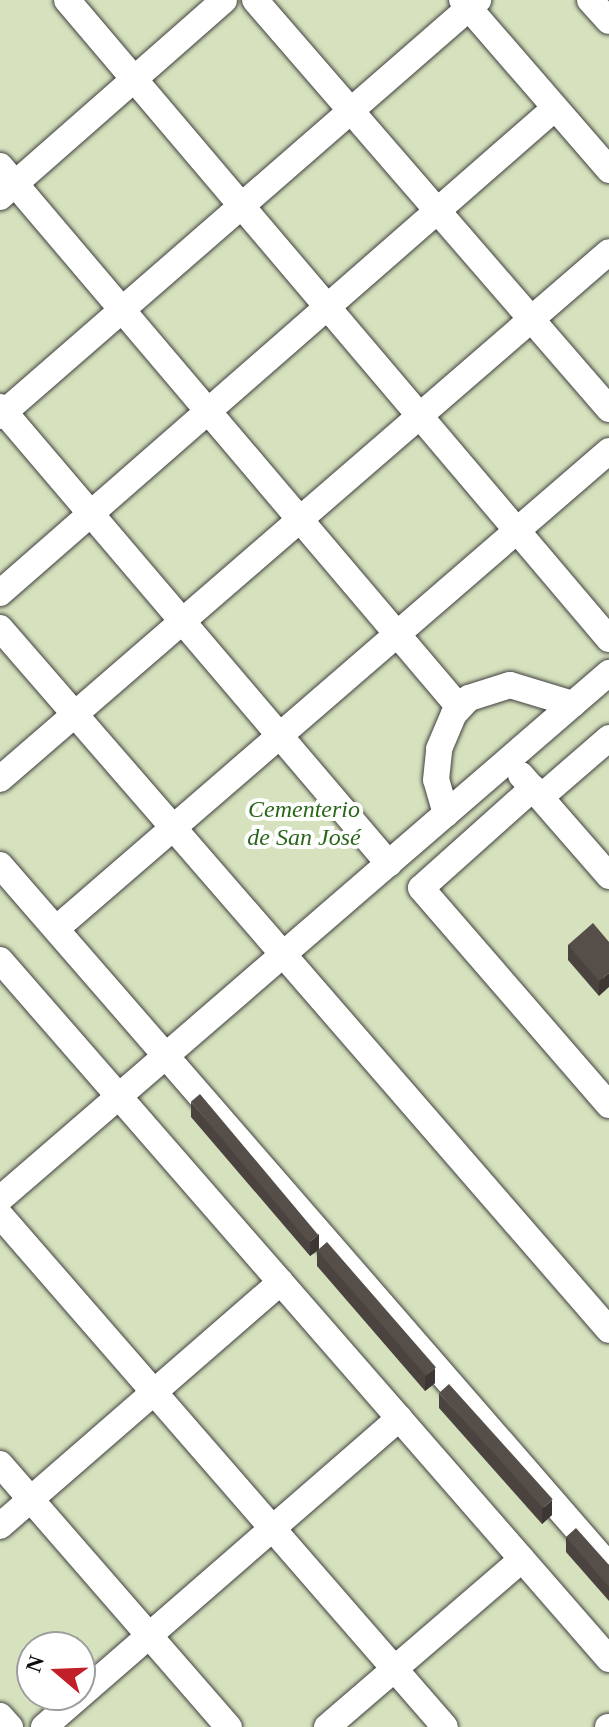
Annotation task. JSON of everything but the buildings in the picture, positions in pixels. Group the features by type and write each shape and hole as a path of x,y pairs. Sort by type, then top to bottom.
{"lane":[{"path":"67,0 609,639"},
{"path":"224,0 5,182 122,310 459,707"},
{"path":"255,0 609,409"},
{"path":"590,0 609,21"},
{"path":"389,864 2,412 470,3 609,170"},
{"path":"0,593 555,108"},
{"path":"0,779 609,252"},
{"path":"56,929 609,451"},
{"path":"0,628 609,1330"},
{"path":"0,1199 609,673"},
{"path":"446,814 438,799 437,762 442,738 459,707 482,692 510,685 573,704"},
{"path":"609,738 421,888 609,1105"},
{"path":"508,760 609,876"},
{"path":"0,865 609,1566"},
{"path":"2,966 120,1096 609,1659"},
{"path":"0,1215 445,1727"},
{"path":"0,1526 281,1282"},
{"path":"44,1727 400,1418"},
{"path":"0,1464 229,1727"},
{"path":"327,1727 522,1559"},
{"path":"0,1716 10,1727"}],"green space":[{"name":"Cementerio de San José","path":"0,0 609,0 609,1727 0,1727"}]}
